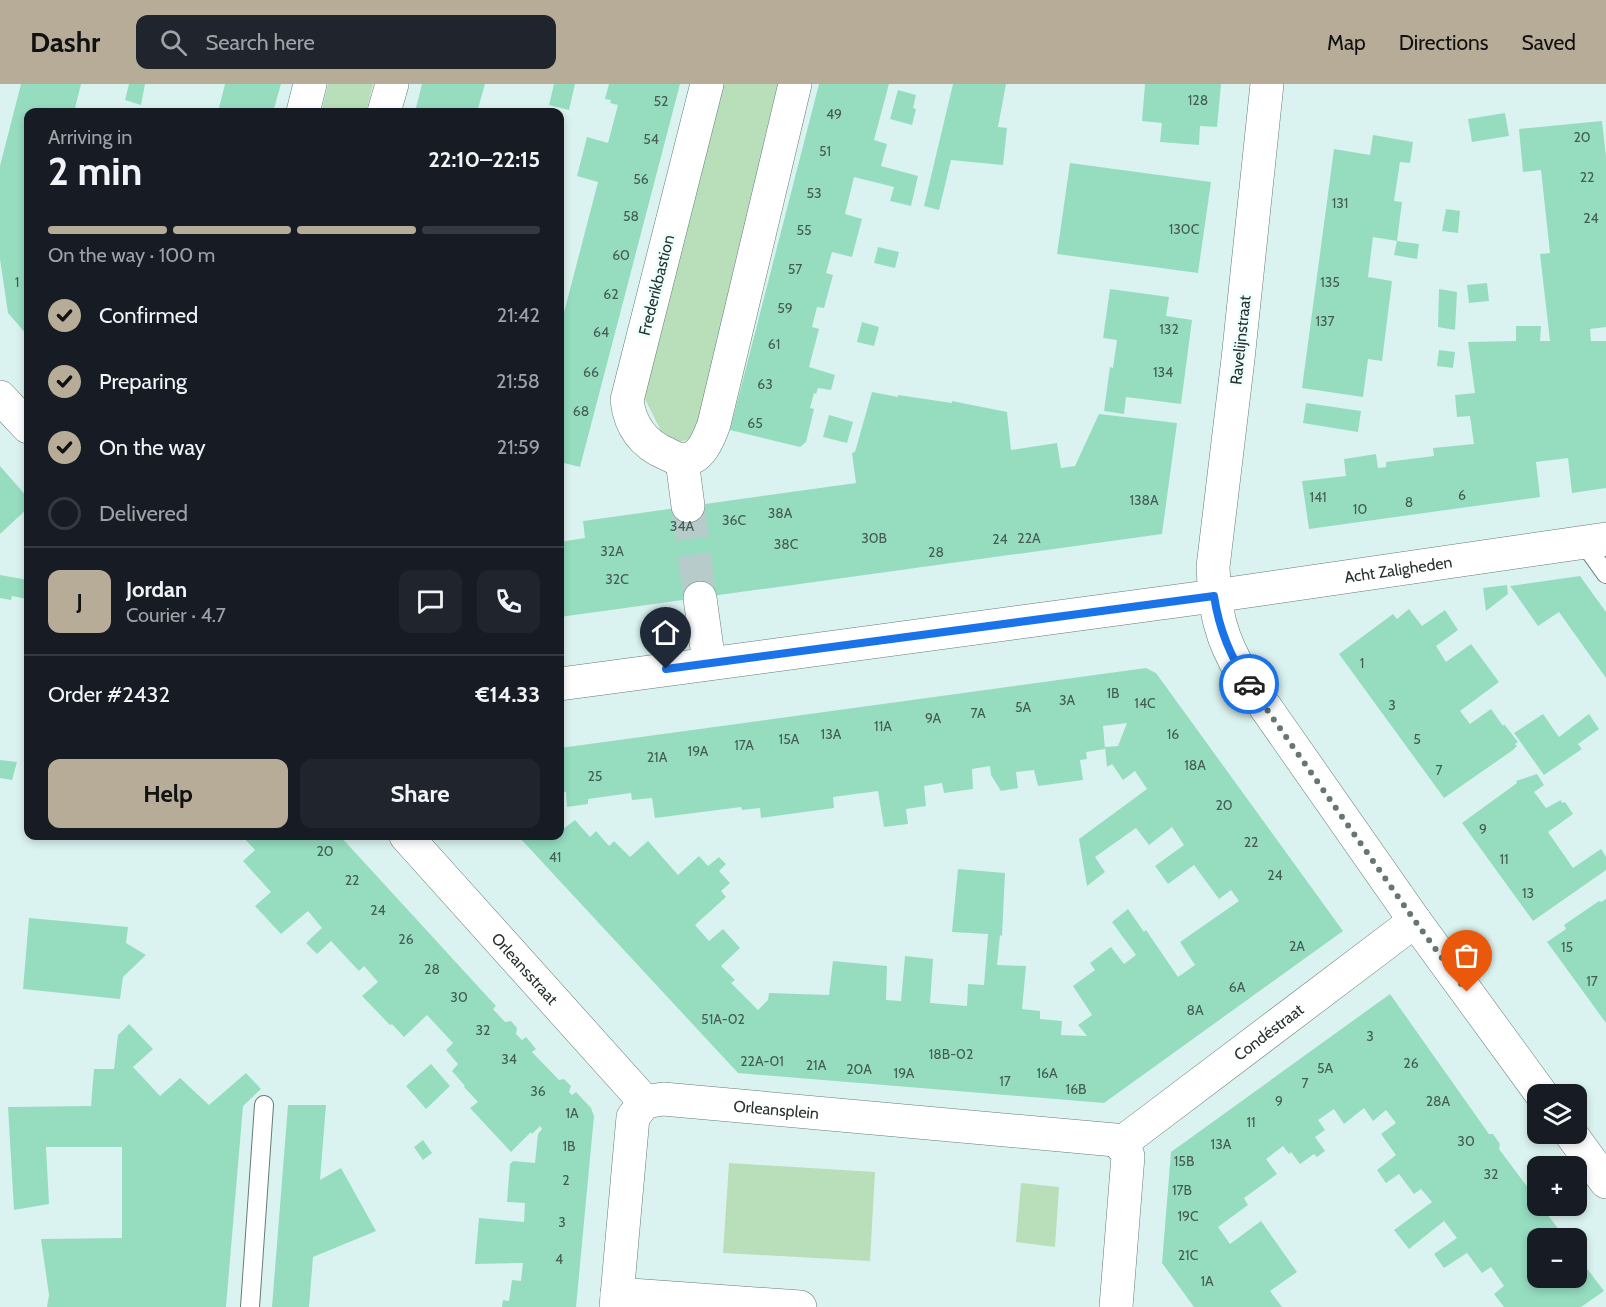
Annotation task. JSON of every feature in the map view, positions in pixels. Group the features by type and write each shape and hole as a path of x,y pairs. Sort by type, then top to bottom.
{"street":[{"path":"304,108 310,84"},
{"path":"385,108 392,84"},
{"name":"Frederikbastion","path":"682,460 655,449 641,438 628,412 627,400 707,84"},
{"path":"688,506 682,460 693,457 702,449 710,437 714,424 795,84"},
{"name":"Ravelijnstraat","path":"1266,84 1238,359 1213,567 1214,596 1220,626 1238,666 1415,921 1534,1084"},
{"path":"0,397 24,423"},
{"name":"Acht Zaligheden","path":"564,683 1214,596 1594,541"},
{"path":"700,598 709,663"},
{"name":"Orleansstraat","path":"410,840 645,1102"},
{"name":"Condéstraat","path":"1120,1144 1415,921"},
{"name":"Orleansplein","path":"645,1102 663,1099 1110,1139 1120,1144"},
{"path":"645,1102 633,1117 616,1301 800,1307"},
{"path":"1116,1307 1128,1156 1120,1144"},
{"path":"1578,1144 1606,1182"}],"lane":[{"name":"Acht Zaligheden","path":"1594,541 1606,574"},
{"path":"250,1307 264,1105"}],"green space":[{"path":"328,84 373,84 367,108 322,108"},
{"path":"724,84 780,84 698,437 668,445 643,395"},
{"path":"729,1163 875,1172 870,1261 723,1253"},
{"path":"1021,1183 1059,1187 1055,1247 1016,1242"}],"building":[{"path":"21,84 81,84 75,108 24,108 24,331 8,313 0,259 0,166"},
{"path":"129,84 145,84 141,105 125,100"},
{"path":"225,84 281,84 274,108 219,108"},
{"path":"422,84 485,84 478,108 416,108"},
{"path":"554,84 575,84 569,110 549,105"},
{"path":"609,84 680,84 580,467 564,463 564,313 598,182 577,176 587,137 608,143 618,105 605,99"},
{"path":"819,84 889,84 874,140 887,144 881,166 918,176 911,206 890,201 894,187 854,177 845,214 862,219 852,257 832,252 826,273 833,275 824,308 817,307 812,327 819,329 809,367 835,375 831,390 818,388 816,394 814,393 810,408 814,409 806,442 800,447 730,430"},
{"path":"953,84 1006,84 998,127 1007,128 1003,165 951,160 939,210 924,206"},
{"path":"1145,84 1221,84 1217,127 1200,126 1199,145 1160,142 1162,123 1142,121"},
{"path":"898,90 916,95 913,108 916,109 912,125 890,119"},
{"path":"1505,113 1509,136 1472,142 1468,119"},
{"path":"1602,121 1606,157 1606,327 1590,329 1591,341 1606,341 1606,488 1572,493 1568,458 1536,462 1540,497 1309,529 1302,481 1346,476 1344,459 1376,454 1378,468 1386,467 1386,462 1434,456 1433,448 1474,444 1470,416 1457,417 1455,395 1475,393 1468,342 1516,341 1516,326 1541,326 1540,341 1550,341 1540,254 1550,253 1541,170 1523,172 1519,129"},
{"path":"1373,135 1413,142 1410,163 1400,162 1394,201 1402,202 1397,241 1373,237 1368,277 1392,281 1382,361 1368,359 1363,397 1302,388 1334,149 1370,155"},
{"path":"1070,163 1211,182 1198,273 1057,254"},
{"path":"1446,209 1460,211 1458,233 1442,231"},
{"path":"1397,241 1419,244 1417,259 1394,255"},
{"path":"878,247 899,252 895,268 874,263"},
{"path":"1487,283 1489,301 1469,303 1467,285"},
{"path":"1110,289 1169,297 1166,316 1192,320 1181,404 1126,397 1124,414 1104,411 1110,367 1113,368 1117,340 1103,338"},
{"path":"1439,289 1457,292 1455,330 1438,327"},
{"path":"862,322 879,327 874,346 857,342"},
{"path":"1439,350 1455,352 1453,368 1437,366"},
{"path":"872,392 898,397 898,395 952,403 952,401 1007,412 1011,450 1057,443 1061,468 1075,466 1099,414 1177,423 1162,534 564,616 564,541 585,538 583,521 856,483 852,453 855,452"},
{"path":"1306,403 1361,411 1358,432 1303,423"},
{"path":"829,415 853,422 847,443 823,437"},
{"path":"0,466 24,493 24,512 0,534"},
{"path":"0,575 24,579 24,598 12,596 11,600 0,598"},
{"path":"1580,576 1606,612 1606,678 1559,612 1538,626 1510,586"},
{"path":"1507,585 1508,594 1486,611 1483,588"},
{"path":"1409,609 1422,626 1445,610 1458,630 1436,646 1446,662 1471,644 1499,682 1460,711 1470,724 1491,709 1518,742 1513,750 1444,798 1339,654 1393,614 1397,619"},
{"path":"1146,668 1156,673 1343,931 1104,1103 738,1073 522,840 564,840 564,828 575,820 590,837 596,831 609,846 614,841 630,857 648,841 678,875 699,856 708,866 719,857 726,864 719,871 730,883 721,891 726,897 695,925 709,941 723,929 740,948 721,966 735,980 731,983 758,1010 768,1000 769,993 829,995 833,961 887,966 886,1000 901,1001 905,956 933,959 930,1003 967,1006 968,984 984,985 988,934 952,932 958,869 1005,873 1002,936 1000,935 997,965 1026,966 1022,1009 1040,1011 1040,1019 1062,1021 1061,1035 1087,1036 1078,1025 1092,1015 1073,986 1095,970 1090,963 1111,947 1124,964 1136,955 1112,922 1128,909 1144,932 1146,930 1178,977 1195,965 1180,942 1239,901 1231,890 1219,899 1194,865 1168,884 1155,866 1184,845 1172,827 1149,845 1136,828 1095,857 1105,872 1087,886 1079,839 1147,789 1135,771 1123,780 1112,764 1107,767 1105,747 1118,746 1127,723 1103,726 1105,749 1086,752 1087,759 1080,760 1083,780 1038,786 1034,770 1016,772 1018,788 1001,791 991,775 990,766 972,769 973,789 944,793 942,783 924,786 926,806 906,809 908,824 884,827 878,791 833,797 834,808 761,818 760,808 742,810 741,807 655,818 652,798 632,800 631,793 588,799 588,804 567,807 566,792 564,792 564,747"},
{"path":"1543,714 1559,737 1589,714 1599,729 1578,744 1582,749 1544,775 1514,733"},
{"path":"0,760 17,762 12,780 0,778"},
{"path":"1537,774 1544,785 1534,792 1546,808 1561,800 1573,814 1548,832 1573,868 1601,849 1606,857 1606,870 1533,921 1462,823 1517,783 1516,781"},
{"path":"246,840 344,840 496,1006 493,1009 505,1022 511,1021 517,1028 516,1034 522,1040 526,1037 536,1049 532,1052 559,1080 564,1079 571,1086 569,1092 572,1095 576,1092 591,1108 594,1116 576,1307 502,1307 503,1300 509,1301 512,1280 521,1281 523,1263 475,1264 479,1218 524,1222 525,1203 507,1202 510,1164 513,1161 535,1163 538,1134 542,1129 540,1126 511,1152 470,1108 478,1102 452,1071 458,1064 446,1050 453,1043 427,1015 404,1037 392,1024 390,1025 362,996 378,982 364,966 359,971 331,941 317,954 306,943 322,928 308,911 281,934 255,906 271,892 243,861 255,850"},
{"path":"1606,899 1606,1023 1547,942 1566,929 1564,925 1599,901"},
{"path":"29,918 128,927 126,943 146,955 123,977 120,999 23,989"},
{"path":"1390,994 1489,1134 1493,1134 1500,1144 1499,1149 1527,1186 1527,1216 1549,1216 1558,1228 1527,1228 1527,1288 1587,1288 1587,1269 1604,1291 1581,1307 1504,1307 1494,1294 1504,1286 1491,1267 1482,1273 1467,1253 1444,1268 1434,1254 1457,1238 1444,1221 1409,1249 1394,1230 1432,1202 1421,1189 1414,1194 1399,1174 1386,1183 1377,1170 1396,1155 1381,1134 1396,1123 1386,1110 1373,1121 1364,1108 1344,1124 1334,1109 1318,1120 1325,1130 1315,1137 1325,1151 1317,1157 1314,1154 1300,1164 1283,1146 1266,1159 1277,1174 1244,1198 1248,1205 1218,1227 1230,1244 1261,1221 1297,1272 1270,1291 1282,1307 1194,1307 1162,1263 1171,1152"},
{"path":"129,1024 153,1049 133,1067 160,1096 180,1078 209,1105 246,1073 261,1089 243,1106 226,1307 47,1307 49,1295 41,1239 122,1238 122,1147 46,1147 49,1204 14,1210 8,1107 91,1106 94,1069 114,1069 118,1035"},
{"path":"431,1064 450,1086 426,1109 406,1086"},
{"path":"288,1105 326,1105 320,1180 341,1168 376,1231 313,1257 309,1307 272,1307"},
{"path":"423,1140 432,1153 423,1160 414,1147"}],"tunnel":[{"path":"688,506 700,598"}],"way so far":[{"path":"1249,684 1467,992"}],"route":[{"path":"666,669 1214,596 1225,641 1249,684"}]}
